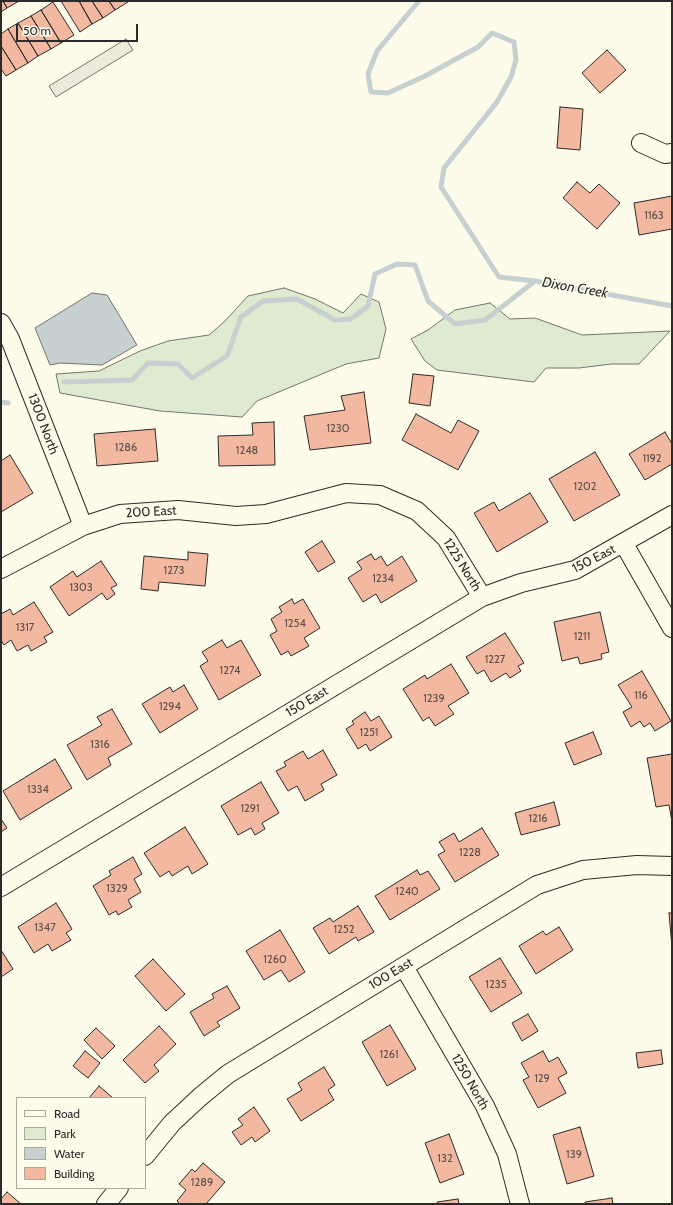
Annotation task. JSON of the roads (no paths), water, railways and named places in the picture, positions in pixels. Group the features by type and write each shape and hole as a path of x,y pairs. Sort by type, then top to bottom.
{"street":[{"path":"641,143 665,154 672,153"},
{"name":"1300 North","path":"1,323 10,339 83,526"},
{"name":"1225 North","path":"312,503 346,493 380,495 417,511 446,538 482,597"},
{"name":"200 East","path":"1,569 83,526 120,514 178,510 236,516 266,514 312,503"},
{"name":"150 East","path":"1,887 482,597 521,583 575,570 624,544 672,515"},
{"path":"624,544 672,628"},
{"name":"100 East","path":"146,1155 172,1123 228,1074 537,885 583,870 637,865 672,866"},
{"name":"1250 North","path":"404,966 485,1106 507,1154 520,1204"},
{"path":"106,1204 118,1189"}],"water":[{"path":"92,293 107,295 137,345 102,365 60,363 50,365 35,328"}],"waterway":[{"path":"419,1 377,51 368,74 371,92 388,93 425,76 478,47 492,33 514,42 516,60 511,77 497,102 444,168 441,187 499,277 535,281"},
{"name":"Dixon Creek","path":"64,382 132,380 148,363 178,364 192,378 227,356 241,317 263,301 297,299 335,320 351,319 368,306 375,274 397,264 415,265 428,301 455,324 485,320 535,281 672,306"},
{"name":"Dixon Creek","path":"1,402 8,403"}]}
